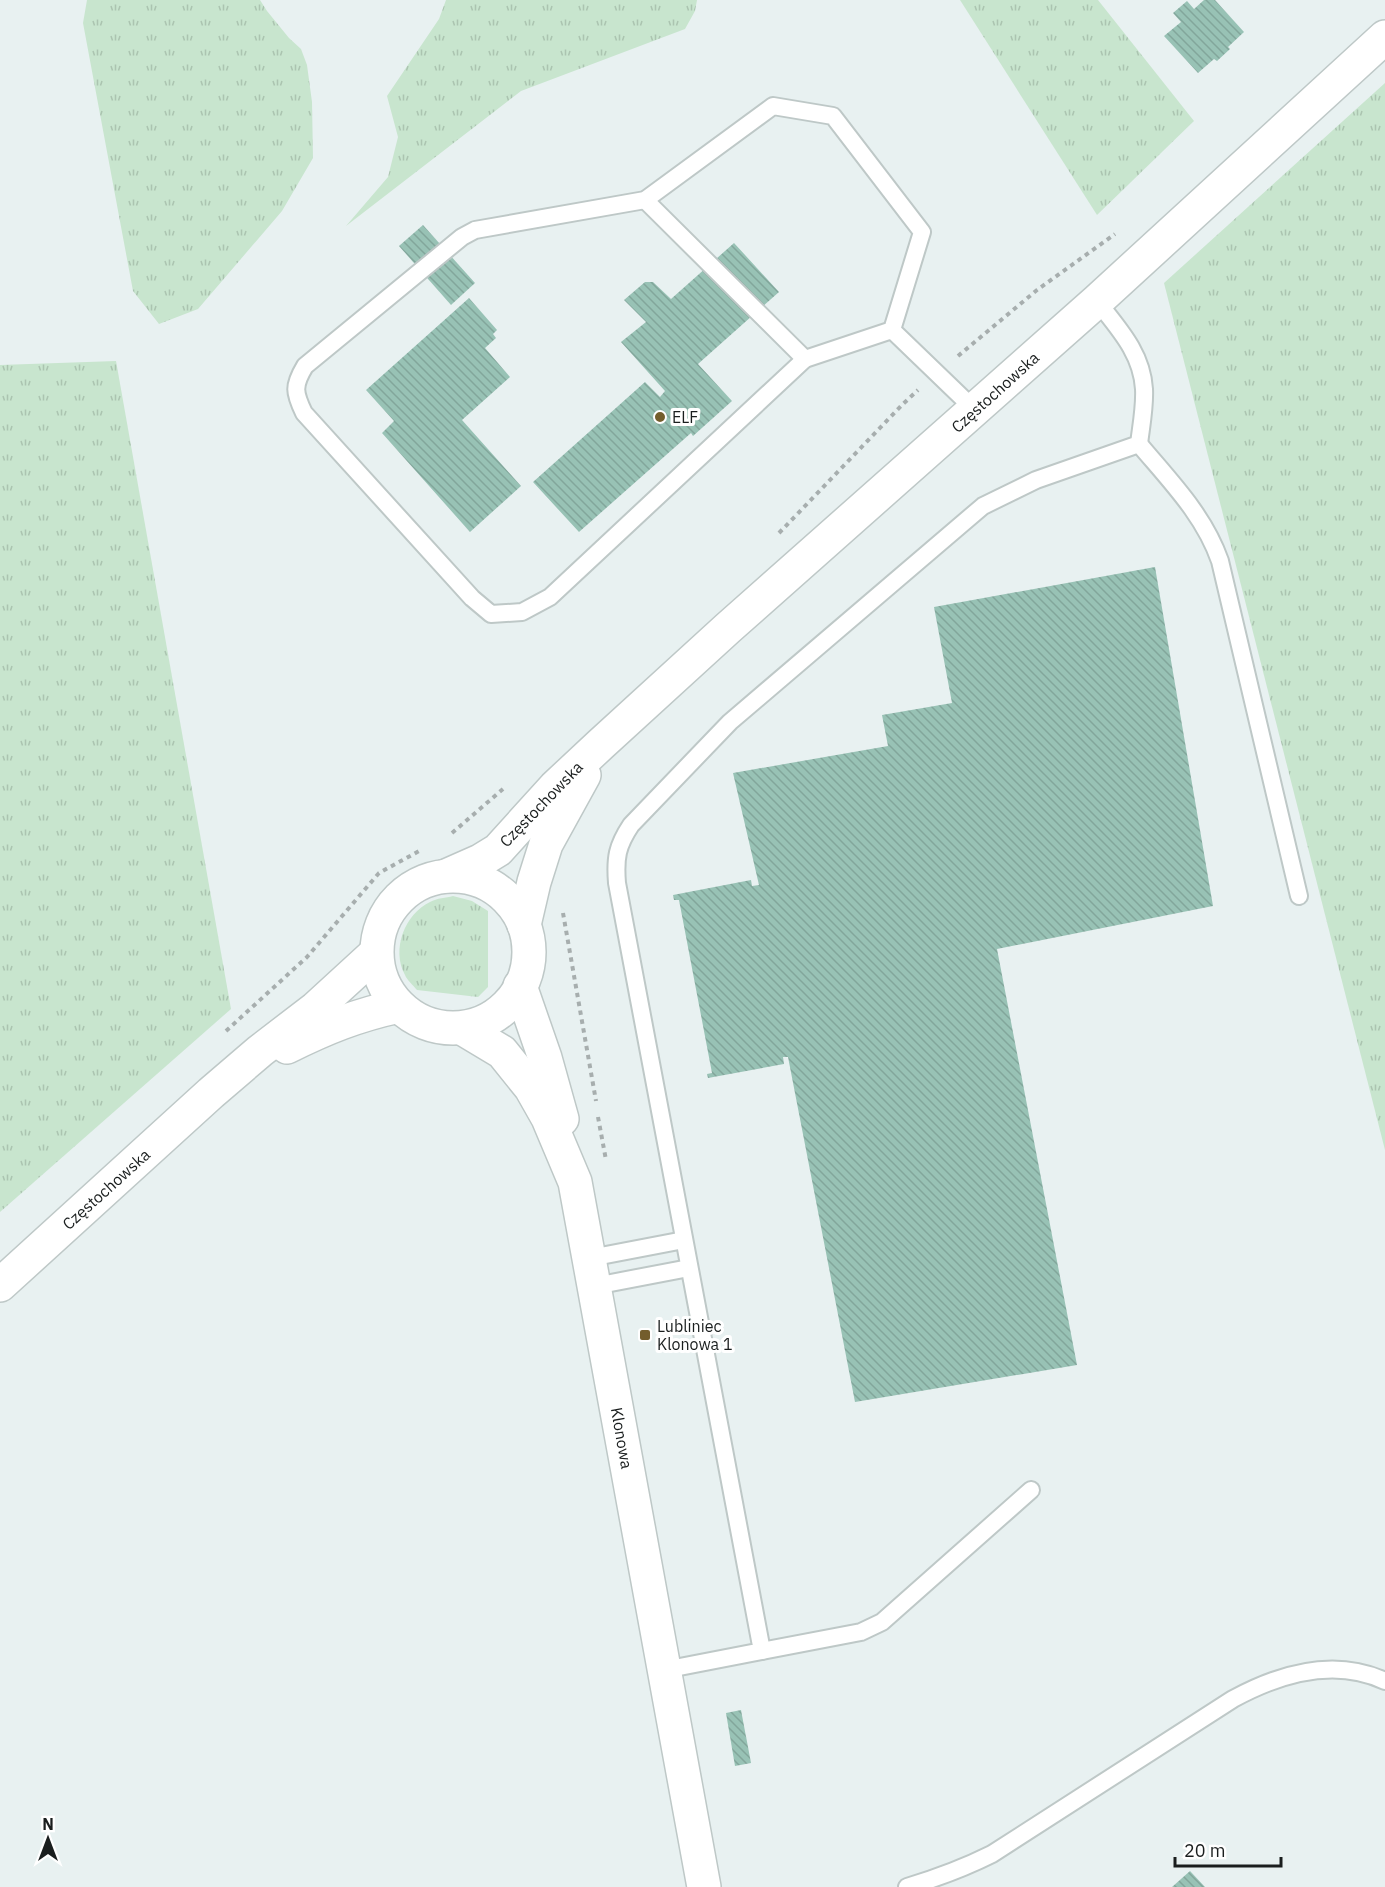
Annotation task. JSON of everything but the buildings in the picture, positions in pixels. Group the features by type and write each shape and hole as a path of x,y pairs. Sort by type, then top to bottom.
{"main road":[{"name":"Częstochowska","path":"446,876 498,850 555,787 600,744 975,410 1385,37"},
{"name":"Częstochowska","path":"524,925 546,844 600,744"},
{"path":"446,876 471,877 493,887 512,903 524,925 530,949 526,974 515,996 498,1014 481,1023 462,1028 445,1028 412,1017 388,992 380,975 376,953 380,930 389,910 405,893 424,881 446,876"},
{"name":"Częstochowska","path":"0,1285 211,1093 260,1051 316,1008 376,953"},
{"path":"520,986 545,1058 564,1126 575,1182"},
{"name":"Częstochowska","path":"211,1093 265,1058 315,1033 364,1014 399,1006"},
{"name":"Klonowa","path":"462,1028 502,1052 531,1088 548,1118 575,1182 704,1887"}],"lane":[{"path":"772,106 833,116 922,231 892,330 805,360 550,597 522,612 491,614 472,598 304,413 296,396 296,380 305,366 462,237 475,230 645,200 772,106"},
{"path":"645,200 805,360"},
{"path":"1097,300 1132,346 1141,367 1145,390 1139,444 1190,505 1214,542 1299,896"},
{"path":"892,330 975,410"},
{"path":"762,1651 617,883 615,863 620,841 631,825 730,722 984,506 1036,480 1139,444"},
{"path":"592,1272 684,1240"},
{"path":"592,1272 689,1268"},
{"path":"664,1670 861,1632 882,1622 1031,1490"},
{"path":"907,1887 968,1867 992,1854 1260,1684 1288,1675 1319,1670 1351,1670 1374,1676 1385,1682"}],"path":[{"path":"772,540 903,404 936,374 1021,303 1123,228"},
{"path":"444,837 453,832 508,784"},
{"path":"220,1036 308,957 379,873 425,848"}],"green space":[{"path":"87,0 260,0 289,38 301,49 307,65 312,102 313,158 282,211 198,309 159,324 133,291 83,23"},
{"path":"446,0 697,0 695,11 685,29 521,91 346,226 388,177 398,137 387,96 439,19"},
{"path":"960,0 1098,0 1194,121 1097,215"},
{"path":"1385,83 1385,1150 1164,283"},
{"path":"116,361 231,1009 0,1212 0,365"},
{"path":"453,896 472,901 488,911 488,987 478,997 417,990 406,977 401,965 400,944 407,924 421,908 433,901"}],"place":[{"name":"ELF","path":"660,417"},
{"name":"Lubliniec Klonowa 1","path":"645,1335"}]}
